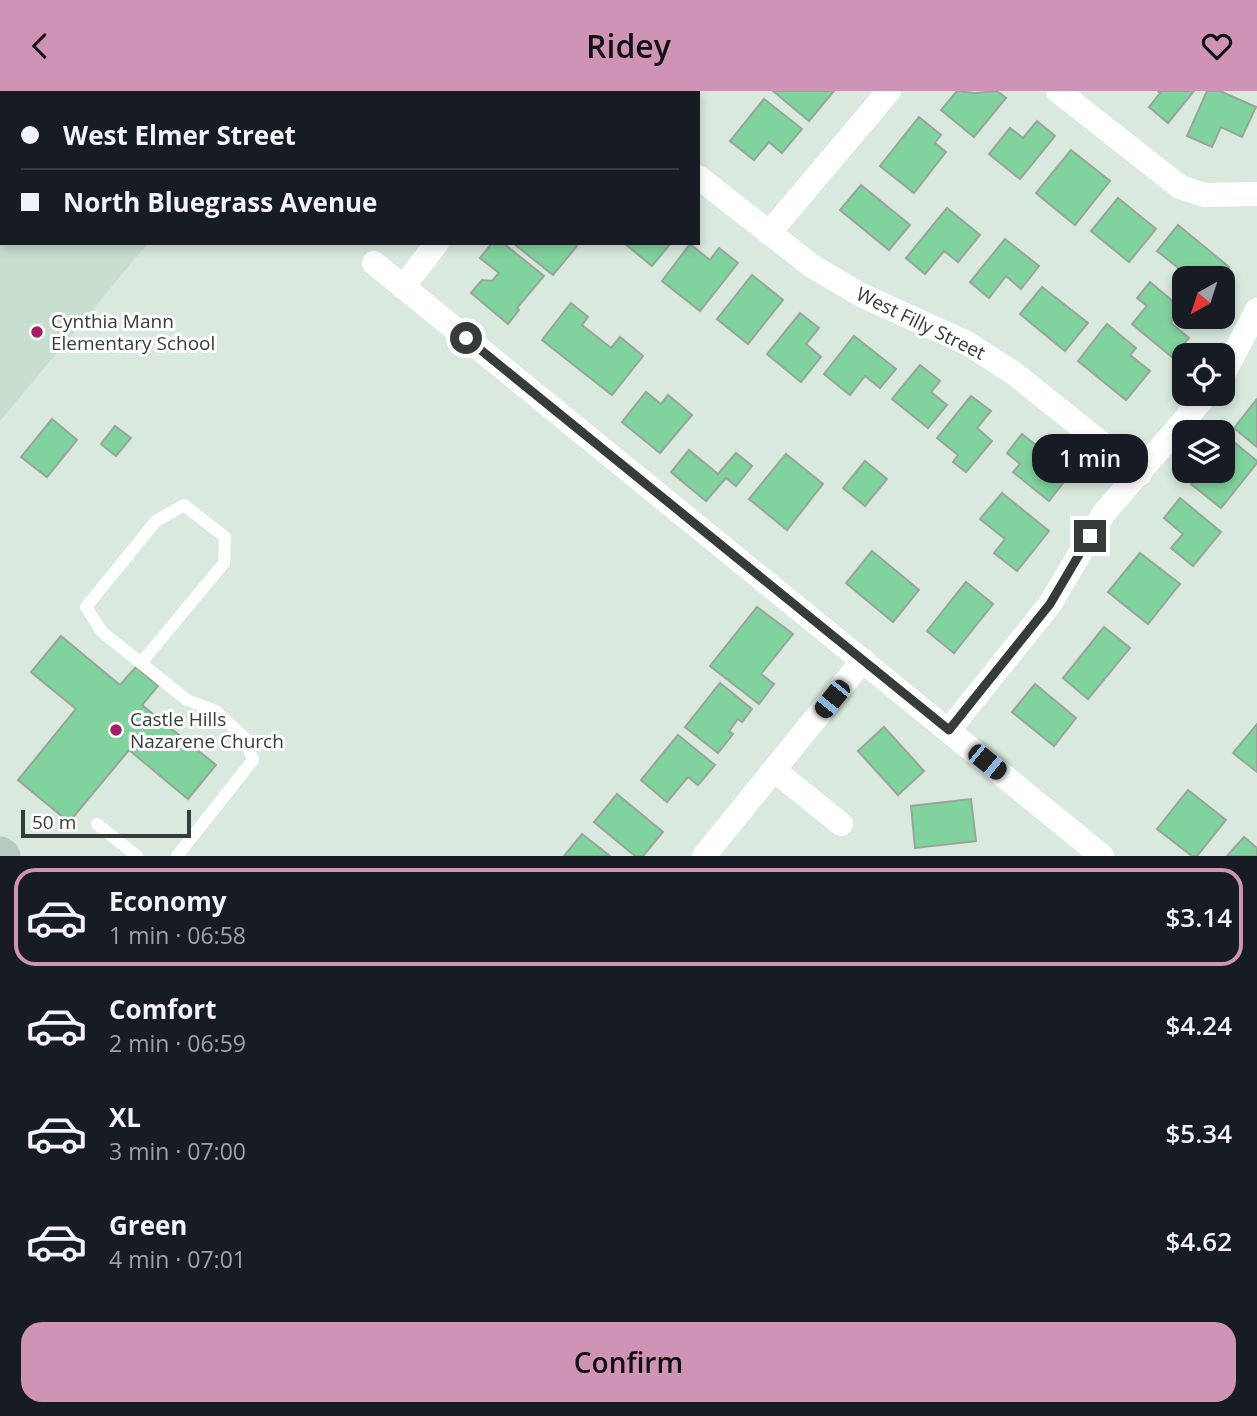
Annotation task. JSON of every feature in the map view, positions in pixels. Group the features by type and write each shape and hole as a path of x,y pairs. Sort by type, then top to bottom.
{"street":[{"path":"769,233 889,91"},
{"path":"1058,91 1180,187 1205,195 1257,194"},
{"name":"West Filly Street","path":"700,179 812,266 861,295 967,343 1015,374 1140,474"},
{"path":"403,287 435,245"},
{"path":"374,263 1102,856"},
{"path":"1235,352 1257,310"},
{"path":"949,730 1050,604 1104,513 1197,406"},
{"path":"704,856 863,660"},
{"path":"774,770 841,824"}],"lane":[{"path":"141,663 224,563 225,537 184,505 156,521 86,607 102,632 187,700 216,711 244,737 253,760 177,856"},
{"path":"97,824 137,856"}],"shaded area":[{"name":"Cynthia Mann Elementary School","path":"0,245 146,245 0,421"}],"building":[{"path":"773,91 834,91 809,121"},
{"path":"957,91 997,91 1006,98 974,137 941,110"},
{"path":"1158,91 1194,91 1168,123 1149,107 1160,93"},
{"path":"1207,91 1220,91 1256,107 1242,137 1221,127 1212,147 1187,136"},
{"path":"764,99 802,129 782,153 769,142 754,160 730,141"},
{"path":"919,117 941,135 935,143 946,152 914,193 880,166"},
{"path":"1037,121 1055,136 1020,179 989,154 1010,128 1023,138"},
{"path":"1071,150 1110,181 1075,225 1036,193"},
{"path":"861,185 910,225 889,250 840,210"},
{"path":"1118,198 1156,229 1129,262 1091,231"},
{"path":"947,208 980,235 958,262 944,251 925,274 906,258"},
{"path":"1178,225 1228,266 1176,266 1157,251"},
{"path":"1005,239 1039,266 1021,289 1006,276 989,298 970,282"},
{"path":"490,245 505,245 544,276 517,308 519,310 508,324 471,293 482,280 492,281 499,273 480,258"},
{"path":"516,245 577,246 553,275"},
{"path":"626,245 669,245 652,266"},
{"path":"689,245 710,260 719,248 738,263 700,311 662,281"},
{"path":"752,275 783,300 748,344 717,319"},
{"path":"1150,282 1172,301 1172,329 1178,329 1189,338 1185,343 1172,343 1172,357 1132,324 1147,306 1137,298"},
{"path":"1042,287 1088,323 1065,351 1020,314"},
{"path":"571,303 588,317 582,325 611,348 620,337 643,356 612,395 542,340"},
{"path":"800,313 819,328 806,344 821,357 801,382 767,354"},
{"path":"1107,324 1136,348 1130,355 1150,371 1126,400 1078,361"},
{"path":"854,336 896,369 880,388 865,376 850,395 824,374"},
{"path":"920,365 940,381 931,392 947,405 928,428 892,399"},
{"path":"646,392 661,404 668,395 692,415 660,453 622,422"},
{"path":"971,396 991,411 977,428 992,441 966,472 953,462 958,455 937,438"},
{"path":"1257,399 1257,447 1235,427"},
{"path":"52,419 77,440 47,477 21,457"},
{"path":"115,426 131,438 116,456 101,444"},
{"path":"1022,434 1071,473 1049,501 1013,472 1020,464 1007,453"},
{"path":"1235,443 1257,461 1221,508 1191,484 1235,483"},
{"path":"689,450 718,474 736,453 752,466 736,486 726,478 706,501 671,472"},
{"path":"786,454 823,484 787,530 749,499"},
{"path":"865,461 887,479 865,506 843,488"},
{"path":"1002,493 1049,531 1017,571 994,553 1005,539 980,519"},
{"path":"1180,498 1221,532 1193,566 1171,548 1183,534 1164,518"},
{"path":"872,551 919,590 893,622 846,583"},
{"path":"1140,553 1180,584 1148,624 1108,592"},
{"path":"966,582 993,604 954,653 927,631"},
{"path":"757,607 793,634 761,674 774,684 759,704 710,666"},
{"path":"1104,627 1130,648 1088,699 1063,678"},
{"name":"Castle Hills Nazarene Church","path":"61,636 120,685 136,667 158,686 142,705 216,765 188,799 129,750 69,822 18,780 76,709 31,672"},
{"path":"720,683 752,709 742,722 738,719 729,731 733,734 718,753 685,727"},
{"path":"1035,684 1076,718 1054,746 1012,712"},
{"path":"1257,724 1257,772 1233,753"},
{"path":"884,727 924,771 898,795 858,751"},
{"path":"678,735 715,765 698,785 688,777 667,802 641,780"},
{"path":"1188,790 1226,820 1197,856 1192,856 1157,829"},
{"path":"617,794 663,832 643,856 635,856 594,822"},
{"path":"971,799 976,841 915,848 911,806"},
{"path":"582,834 610,856 564,856"},
{"path":"1244,837 1257,848 1257,856 1227,856"}],"place":[{"name":"Cynthia Mann Elementary School","path":"37,332"},
{"name":"Castle Hills Nazarene Church","path":"116,730"}],"route":[{"path":"466,338 949,730 1050,604 1090,536"}]}
